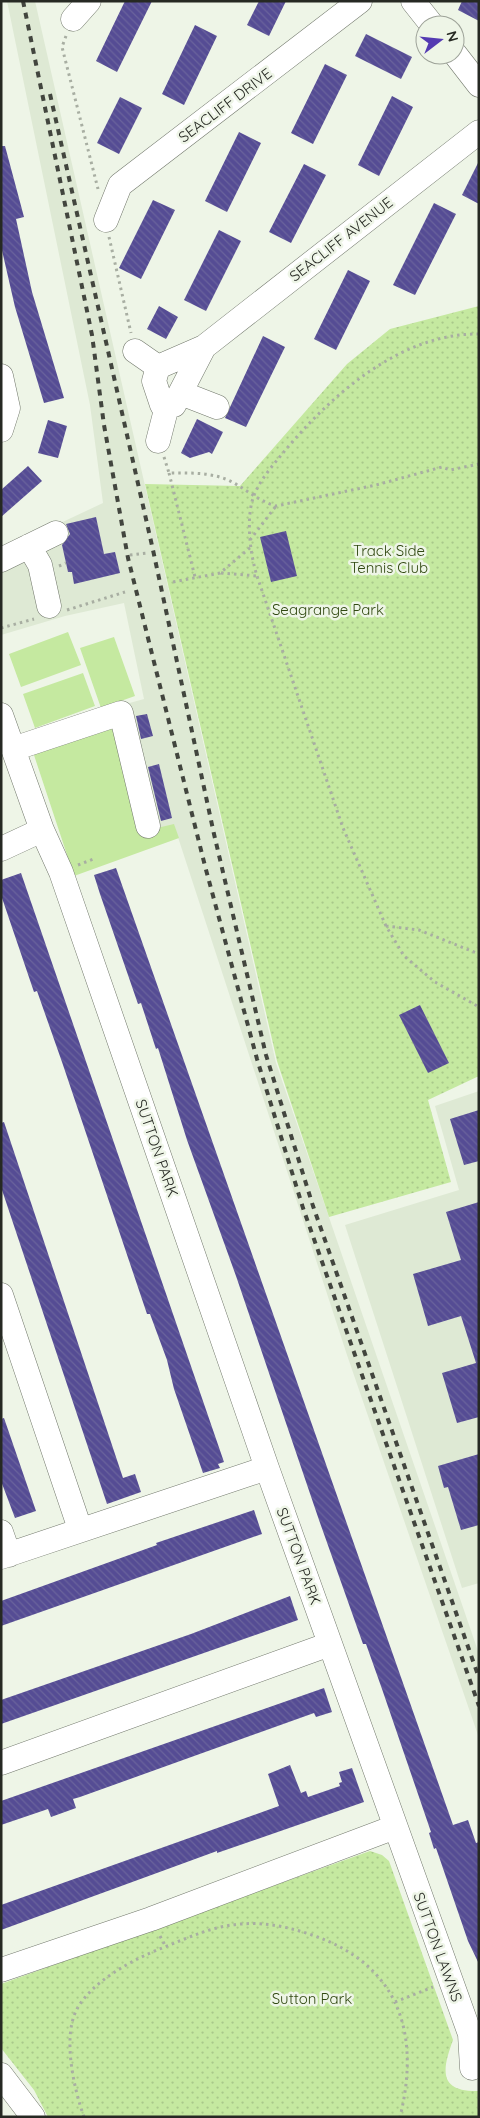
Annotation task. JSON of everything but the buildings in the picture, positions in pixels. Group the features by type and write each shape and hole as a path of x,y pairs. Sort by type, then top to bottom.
{"street":[{"path":"73,19 89,1"},
{"name":"SEACLIFF DRIVE","path":"106,220 120,185 360,1"},
{"path":"413,1 424,15"},
{"path":"464,65 479,85"},
{"name":"SEACLIFF AVENUE","path":"158,367 204,347 479,132"},
{"name":"SEACLIFF AVENUE","path":"158,441 174,400 204,347"},
{"path":"135,352 158,367 154,381 162,405 174,400 217,407"},
{"path":"1,376 8,408 1,430"},
{"path":"1,560 56,533"},
{"path":"29,546 40,565 49,606"},
{"path":"13,750 121,713 148,826"},
{"name":"SUTTON PARK","path":"1,715 42,830 61,872 267,1468 396,1827"},
{"path":"1,849 42,830"},
{"path":"1,1295 80,1529"},
{"path":"1,1532 5,1556 80,1529 267,1468"},
{"path":"1,1763 330,1644"},
{"path":"1,1970 151,1919 396,1827"},
{"name":"SUTTON LAWNS","path":"396,1827 470,2034 472,2068"},
{"path":"1,2075 33,2117"}],"path":[{"path":"479,334 428,341 396,355 360,380 307,424 272,467 254,494 250,540 257,576 343,828 386,926 404,956 435,982 479,1007"},
{"path":"158,441 169,473 195,577"},
{"path":"169,473 213,475 230,481 254,494 265,503 276,506 376,485 442,467 450,470 479,464"},
{"path":"250,540 276,506"},
{"path":"220,573 251,547"},
{"path":"136,561 132,555 148,553"},
{"path":"173,582 220,573 257,576"},
{"path":"386,926 419,930 479,954"},
{"path":"84,2117 71,2063 71,2031 77,2010 89,1994 134,1959 199,1932 242,1924 284,1926 319,1937 364,1961 382,1980 395,2002 402,2020 407,2064 400,2117"},
{"path":"395,2002 450,1980"}],"shaded area":[{"path":"7,1 35,1 276,1063 479,1654 479,1738 347,1355 174,825 144,831 110,722 126,704 144,699 124,603 65,616 1,635 1,551 103,503 90,405"},
{"path":"479,1091 479,1583 462,1588 345,1225 459,1190 435,1106"}],"green space":[{"name":"Seagrange Park","path":"479,306 479,1076 428,1100 451,1182 329,1217 277,1061 145,484 240,486 347,364 390,329"},
{"path":"68,632 81,665 21,687 9,654"},
{"path":"114,637 135,696 101,708 80,648"},
{"path":"83,673 95,706 35,728 23,694"},
{"path":"110,722 144,831 174,824 179,838 74,876 32,749"},
{"name":"Sutton Park","path":"370,1851 382,1855 389,1861 453,2040 447,2061 446,2077 456,2088 479,2091 479,2117 48,2117 34,2090 1,2048 1,1984"}],"railway":[{"path":"23,1 92,335 104,425 128,558 205,866 257,1059 303,1208 479,1706"},
{"path":"50,94 153,550 214,834 266,1055 313,1206 479,1678"}],"park label":[{"name":"Track Side Tennis Club","path":"389,558"}]}
